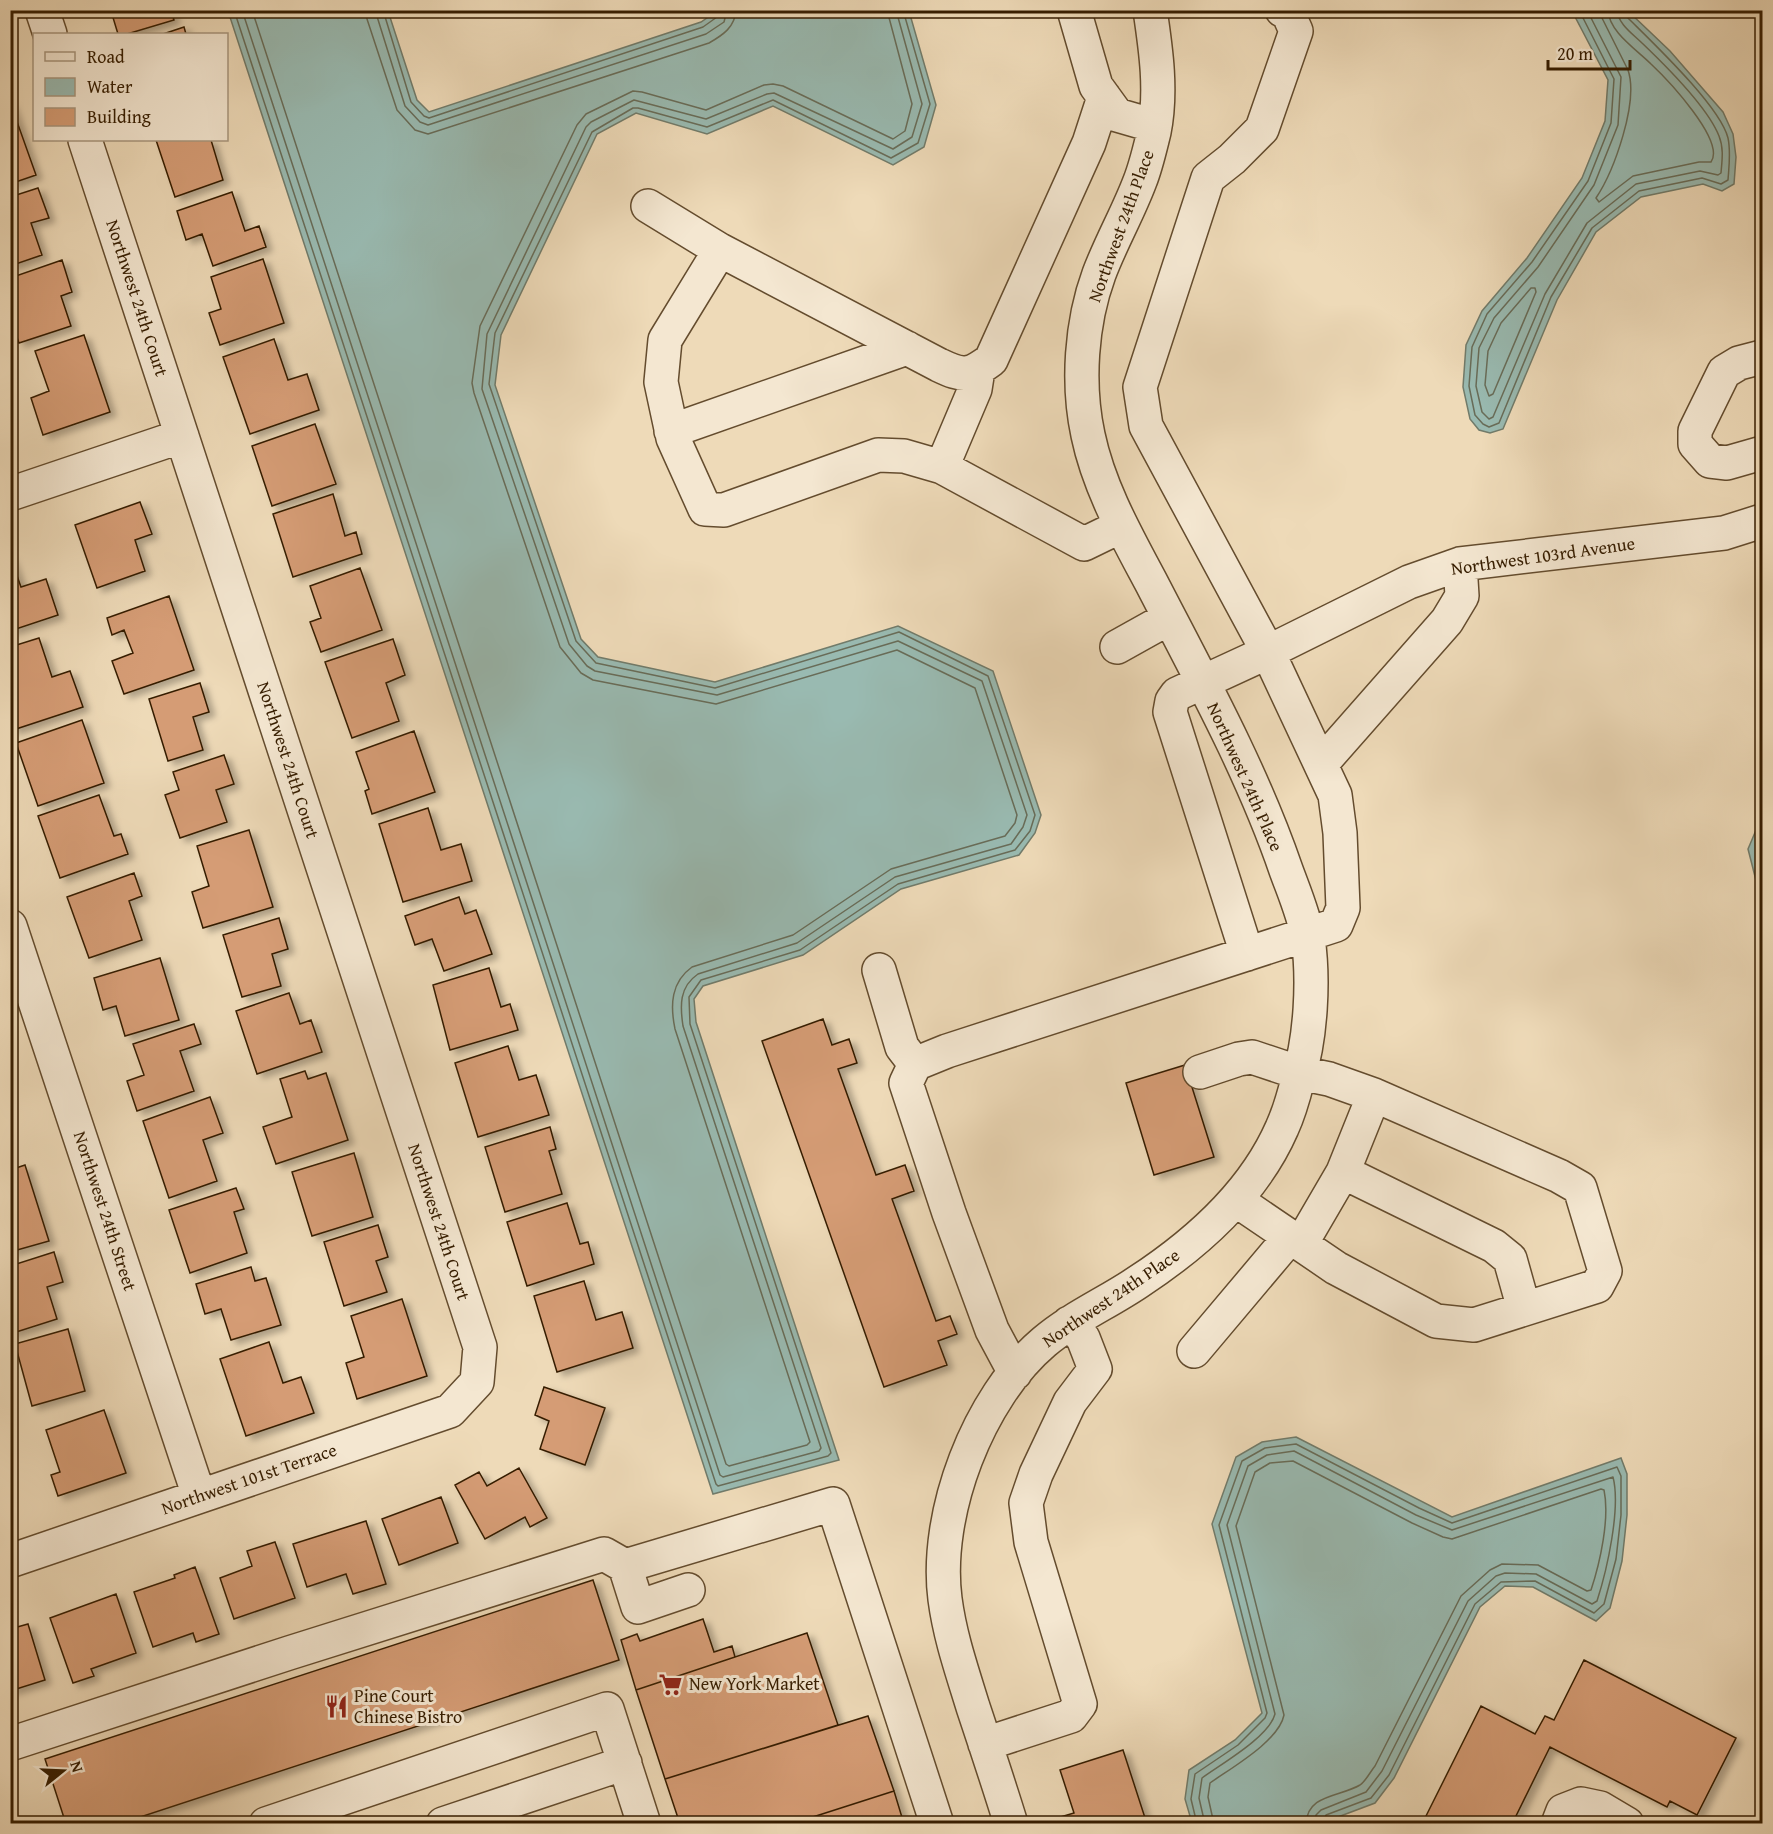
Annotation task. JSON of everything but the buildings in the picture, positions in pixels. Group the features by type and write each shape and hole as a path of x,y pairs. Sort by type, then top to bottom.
{"street":[{"path":"42,10 50,33"},
{"path":"1074,10 1096,86 1117,114 1155,126"},
{"name":"Northwest 24th Place","path":"1011,1824 951,1639 944,1593 944,1544 962,1464 993,1403 1040,1344 1069,1323 1136,1284 1191,1244 1236,1200 1257,1171 1282,1128 1300,1073 1309,1018 1310,972 1307,935 1268,818 1121,526 1099,475 1087,432 1082,377 1086,325 1098,276 1142,177 1155,126 1158,72 1150,10"},
{"path":"1015,1373 992,1330 949,1214 906,1083 915,1064 947,1051 1336,925 1343,908 1340,833 1335,795 1322,763 1268,652 1146,426 1140,387 1208,178 1232,159 1262,129 1296,31 1288,14 1282,10"},
{"path":"648,206 720,250 959,374 978,370 992,360 1089,143 1104,97"},
{"name":"Northwest 24th Court","path":"85,141 480,1347 477,1382"},
{"path":"720,250 665,340 661,382 671,431 705,509 724,510 878,455 904,456 942,467 1084,544 1121,526"},
{"path":"671,431 907,348"},
{"path":"1762,357 1739,363 1724,372 1695,431 1695,444 1710,461 1726,464 1762,453"},
{"path":"942,467 975,389 978,370"},
{"path":"10,494 182,436"},
{"name":"Northwest 103rd Avenue","path":"1247,954 1170,712 1172,700 1177,694 1409,582 1460,564 1724,533 1762,521"},
{"path":"1322,763 1447,621 1462,596 1460,564"},
{"path":"1117,646 1169,618"},
{"name":"Northwest 24th Street","path":"10,926 199,1496"},
{"path":"879,970 903,1047 915,1064"},
{"path":"1200,1072 1252,1057 1300,1073 1329,1079 1374,1095 1559,1176 1580,1188 1605,1271 1597,1286 1474,1325 1436,1321 1336,1268 1236,1200"},
{"path":"1194,1351 1296,1241 1343,1172 1374,1095"},
{"path":"1343,1172 1494,1246 1510,1259 1524,1309"},
{"path":"985,1744 1071,1716 1080,1704 1030,1542 1026,1503 1036,1474 1070,1402 1095,1369 1083,1338 1069,1323"},
{"name":"Northwest 101st Terrace","path":"10,1561 450,1411 477,1382"},
{"path":"625,1566 833,1504 937,1824"},
{"path":"10,1744 604,1554 625,1566 638,1607 688,1590"},
{"path":"266,1824 305,1817 607,1709 644,1824"},
{"path":"443,1824 625,1763"},
{"path":"1558,1824 1563,1811 1581,1804 1600,1808 1627,1824"}],"water":[{"path":"228,11 388,11 417,100 429,112 701,22 717,11 909,11 936,105 924,147 893,165 773,106 707,134 636,113 597,134 501,335 495,385 581,639 598,657 715,682 898,626 993,671 1041,815 1035,833 1019,855 901,889 803,955 703,986 694,999 696,1022 839,1460 713,1494"},
{"path":"1572,11 1628,11 1670,51 1723,112 1733,134 1736,157 1734,184 1722,191 1703,184 1641,197 1596,232 1557,300 1503,429 1490,433 1479,430 1470,419 1463,387 1466,345 1482,311 1527,258 1582,178 1605,121 1608,80"},
{"path":"1762,816 1762,904 1748,849"},
{"path":"1296,1437 1452,1517 1621,1458 1627,1474 1627,1515 1622,1561 1610,1608 1596,1621 1533,1587 1505,1586 1480,1607 1394,1778 1375,1803 1322,1823 1192,1823 1185,1799 1189,1770 1235,1740 1262,1713 1212,1524 1236,1457 1262,1442"}],"place":[{"name":"New York Market","path":"671,1684"},
{"name":"Pine Court Chinese Bistro","path":"336,1706"}]}
